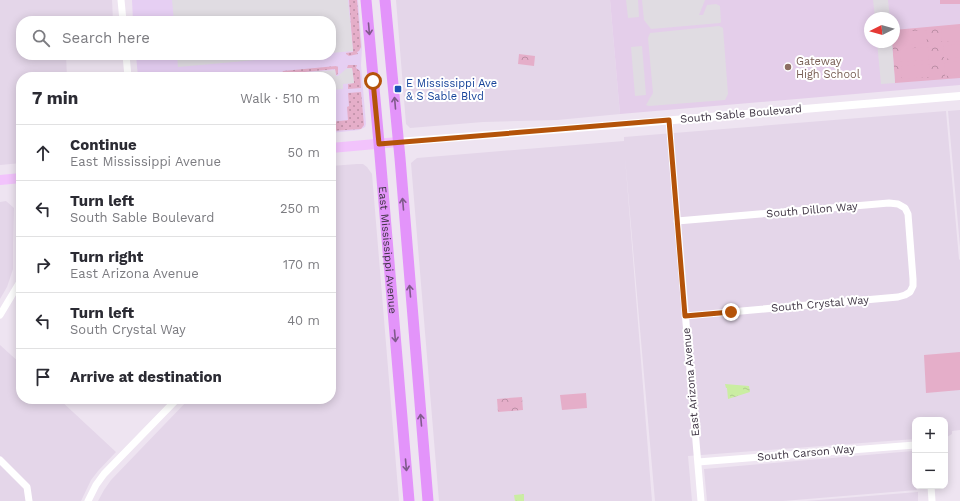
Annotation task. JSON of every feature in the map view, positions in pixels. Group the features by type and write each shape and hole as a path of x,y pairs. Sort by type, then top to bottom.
{"main road":[{"name":"East Mississippi Avenue","path":"366,0 409,501"},
{"name":"East Mississippi Avenue","path":"385,0 428,501"},
{"name":"South Sable Boulevard","path":"336,148 398,142"},
{"path":"0,180 16,178"}],"street":[{"path":"121,0 123,16"},
{"path":"126,60 128,72"},
{"name":"South Sable Boulevard","path":"398,142 960,96"},
{"name":"East Arizona Avenue","path":"669,120 701,501"},
{"name":"South Dillon Way","path":"677,221 895,203 903,206 907,212 911,249"},
{"name":"South Crystal Way","path":"685,316 905,296 910,292 913,286 911,249"},
{"path":"0,315 16,288"},
{"path":"88,501 96,485 104,474 172,404"},
{"name":"South Carson Way","path":"698,462 912,445"},
{"path":"0,460 27,487 29,501"}],"shaded area":[{"path":"0,0 112,0 113,16 16,16 16,60 66,60 67,72 16,72 16,163 0,165"},
{"path":"132,0 358,0 362,47 361,65 365,127 359,130 336,132 336,72 138,72 136,60 336,60 336,16 133,16"},
{"path":"172,0 348,0 353,51 336,53 336,16 174,16"},
{"path":"396,0 610,0 620,114 557,120 483,122 410,128 406,124"},
{"name":"Gateway High School","path":"610,0 960,0 960,85 620,114"},
{"path":"626,0 638,0 639,17 628,18"},
{"path":"642,0 705,0 699,15 703,15 707,5 716,4 720,6 721,22 651,29 644,20"},
{"path":"873,0 888,0 889,12 874,12"},
{"path":"719,26 723,28 728,94 725,100 646,105 653,93 648,38 650,33"},
{"path":"642,46 646,95 635,96 631,47"},
{"path":"878,48 892,48 895,83 881,84"},
{"path":"177,60 255,60 178,67"},
{"path":"352,68 354,83 343,84 343,89 336,90 336,76 346,69"},
{"path":"335,70 335,72 310,72"},
{"path":"960,110 960,247 948,111"},
{"path":"946,111 960,260 960,430 952,431 952,434 948,436 948,417 912,417 912,439 688,456 692,501 655,501 625,157 652,501 439,501 411,163 417,158 624,141 624,137"},
{"path":"363,164 372,174 399,501 98,501 111,480 184,404 336,404 336,166"},
{"path":"6,201 14,208 13,269 7,287 0,299 0,202"},
{"path":"0,345 16,359 16,404 64,404 116,452 91,480 81,501 0,501"},
{"path":"912,451 912,489 917,490 783,501 707,501 704,469"},
{"path":"918,492 918,501 806,501"}],"green space":[{"path":"349,0 357,0 361,47 357,52 358,54 349,56 346,53 353,52"},
{"path":"940,0 960,0 960,4 940,4"},
{"path":"960,24 960,78 895,83 892,48 900,48 900,29"},
{"path":"960,27 960,41 942,42 941,29"},
{"path":"926,30 927,43 900,46 900,32"},
{"path":"960,44 960,57 944,59 943,46"},
{"path":"928,47 929,60 901,62 900,49"},
{"path":"519,54 535,56 534,66 518,64"},
{"path":"960,61 960,75 945,76 944,63"},
{"path":"929,64 930,77 902,79 901,66"},
{"path":"348,65 357,65 356,68 360,71 361,88 348,89 348,84 354,83 352,68 347,68"},
{"path":"338,67 337,75 335,69 304,72 283,71"},
{"path":"361,92 364,125 361,129 336,131 336,121 348,120 348,93"},
{"path":"960,352 960,390 926,393 924,355"},
{"path":"586,393 587,408 562,410 560,395"},
{"path":"522,397 523,410 498,412 497,399"}],"water":[{"path":"725,384 749,386 750,392 728,399"},
{"path":"524,494 524,501 515,501 514,495"}],"place":[{"name":"Gateway High School","path":"788,67"},
{"name":"E Mississippi Ave & S Sable Blvd","path":"398,89"}],"route":[{"path":"373,81 379,144 669,120 685,316 731,312"}]}
